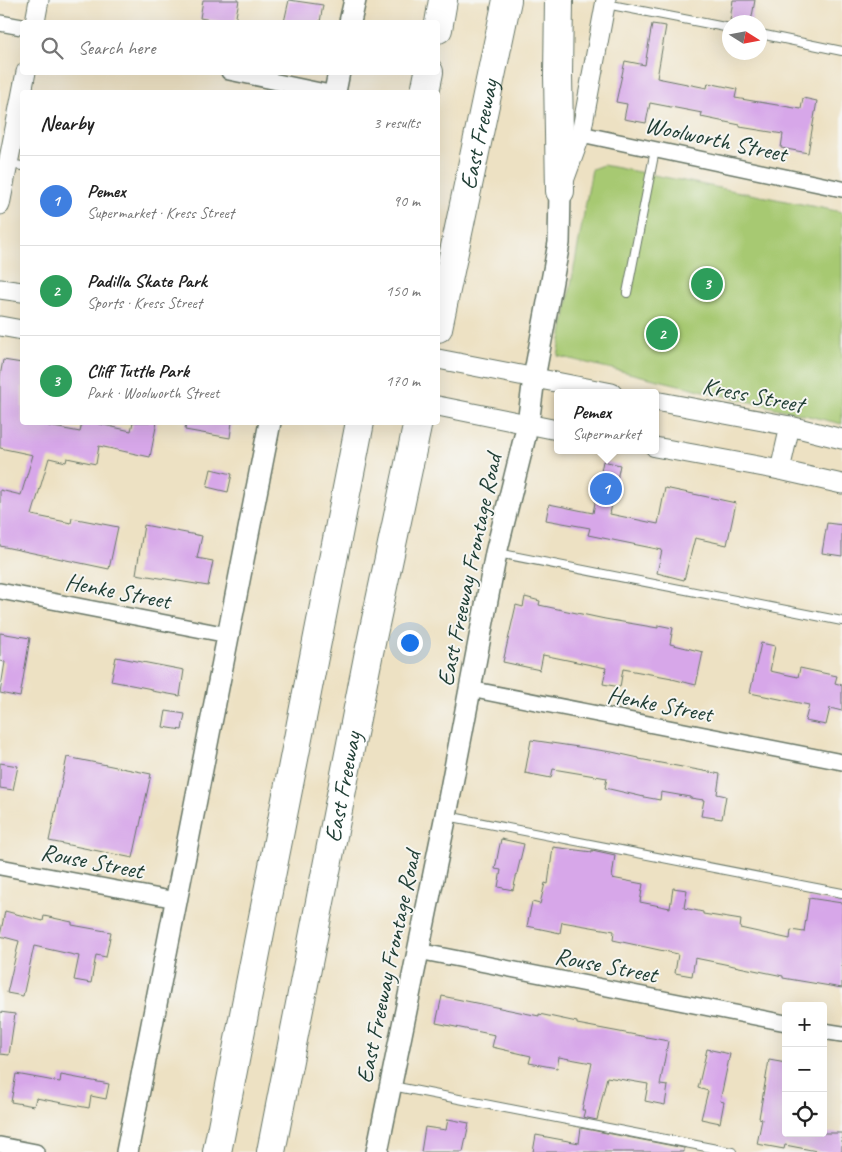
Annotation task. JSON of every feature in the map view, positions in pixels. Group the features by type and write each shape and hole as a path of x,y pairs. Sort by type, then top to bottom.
{"highway":[{"path":"440,20 443,0"},
{"name":"East Freeway","path":"440,316 506,0"},
{"path":"559,0 560,191"},
{"path":"425,90 428,75"},
{"name":"East Freeway","path":"271,1152 368,657 417,425"},
{"path":"217,1152 358,431"}],"main road":[{"path":"350,20 355,0"},
{"path":"335,90 338,75"},
{"name":"East Freeway Frontage Road","path":"377,1152 446,815 496,553 528,424 534,378 559,243 560,191"},
{"path":"127,1152 269,425"}],"street":[{"path":"35,20 39,0"},
{"name":"East Freeway Frontage Road","path":"560,191 581,134 606,2"},
{"path":"0,23 20,27"},
{"path":"24,90 26,75"},
{"path":"237,75 274,88 300,90"},
{"path":"0,205 16,165 20,128"},
{"name":"Woolworth Street","path":"581,134 842,189"},
{"path":"0,288 20,292"},
{"path":"0,326 20,330"},
{"path":"440,359 591,389"},
{"name":"Kress Street","path":"659,402 790,426 842,439"},
{"path":"440,406 554,429"},
{"path":"780,470 790,426"},
{"path":"659,449 780,470 842,484"},
{"name":"Henke Street","path":"0,591 228,635"},
{"name":"Henke Street","path":"470,689 842,762"},
{"name":"Rouse Street","path":"0,866 176,900"},
{"name":"Rouse Street","path":"418,951 782,1022"},
{"path":"827,1031 842,1034"},
{"path":"0,1145 36,1152"}],"lane":[{"path":"606,2 722,26"},
{"path":"767,35 842,51"},
{"path":"627,293 655,150"},
{"path":"496,553 842,621"},
{"path":"446,815 842,893"},
{"path":"390,1086 732,1152"}],"green space":[{"path":"603,165 842,212 842,424 558,356 592,169"}],"building":[{"path":"203,0 239,0 235,20 200,18"},
{"path":"289,0 323,5 320,20 284,20"},
{"path":"733,0 755,0 752,15 731,15"},
{"path":"652,24 666,26 657,78 707,88 708,83 737,89 735,98 801,109 803,98 817,101 808,153 781,148 783,134 740,127 740,125 701,117 702,113 650,103 646,123 624,119 627,104 616,102 625,61 645,65"},
{"path":"3,360 20,363 20,425 48,425 80,432 81,425 104,425 131,431 132,425 156,425 150,457 99,446 96,464 67,458 66,462 49,458 32,515 71,523 72,518 118,527 109,569 0,546 0,490 21,495 33,455 0,448 0,376"},
{"path":"186,425 232,425 230,438 185,430"},
{"path":"603,461 620,465 610,514 658,524 665,488 736,503 727,545 695,538 684,580 657,573 662,550 588,535 590,528 546,520 549,504 593,513"},
{"path":"211,469 232,474 228,492 207,487"},
{"path":"827,523 842,525 842,556 822,553"},
{"path":"144,525 202,536 197,558 213,561 208,586 136,574"},
{"path":"525,597 540,601 539,605 605,619 658,628 658,625 673,628 670,644 703,652 696,685 672,678 623,669 620,687 603,684 606,668 543,655 540,670 503,662 516,605 523,607"},
{"path":"0,633 30,638 20,697 0,693 5,662 0,661"},
{"path":"761,643 775,646 770,671 798,677 800,668 837,676 835,683 842,685 842,711 830,708 826,725 805,721 809,705 750,693"},
{"path":"116,657 184,670 180,696 111,681"},
{"path":"166,711 185,714 182,730 163,727"},
{"path":"531,740 612,752 720,774 717,794 726,796 722,819 701,816 704,800 661,792 660,800 644,797 605,788 607,778 553,769 551,778 525,773"},
{"path":"67,757 151,774 133,858 49,841"},
{"path":"0,763 18,766 13,790 0,788"},
{"path":"501,839 524,844 513,890 498,887 501,870 495,869"},
{"path":"553,847 592,852 592,850 615,855 612,878 643,884 640,902 670,908 673,888 687,890 684,908 703,912 703,914 741,920 740,928 790,939 791,930 804,932 809,898 842,903 842,988 783,978 783,976 695,958 692,976 675,973 678,954 613,940 614,931 562,922 560,933 527,926 532,902 540,904 545,883 548,884"},
{"path":"5,911 43,921 44,916 72,922 72,925 111,932 106,957 96,955 91,983 74,980 79,956 34,946 23,996 7,993 19,941 0,936"},
{"path":"442,996 668,1041 660,1085 668,1086 665,1105 645,1101 648,1084 607,1077 597,1120 583,1117 585,1110 582,1110 592,1063 559,1057 557,1068 529,1063 531,1056 492,1047 495,1035 436,1023"},
{"path":"0,1012 15,1014 9,1055 0,1054"},
{"path":"707,1049 730,1054 720,1101 724,1102 720,1123 701,1119 708,1091 698,1088"},
{"path":"769,1060 782,1062 782,1137 827,1137 827,1133 842,1133 842,1152 822,1152 785,1145 784,1149 757,1144 762,1119 759,1118"},
{"path":"16,1074 60,1082 61,1075 109,1084 106,1099 91,1096 89,1108 36,1098 34,1106 11,1102"},
{"path":"448,1119 469,1123 463,1152 421,1152 425,1127 446,1130"},
{"path":"581,1128 684,1148 684,1152 533,1152 536,1135 579,1143"}],"place":[{"name":"Cliff Tuttle Park","path":"707,284"},
{"name":"Padilla Skate Park","path":"662,334"},
{"name":"Pemex","path":"606,489"}]}
